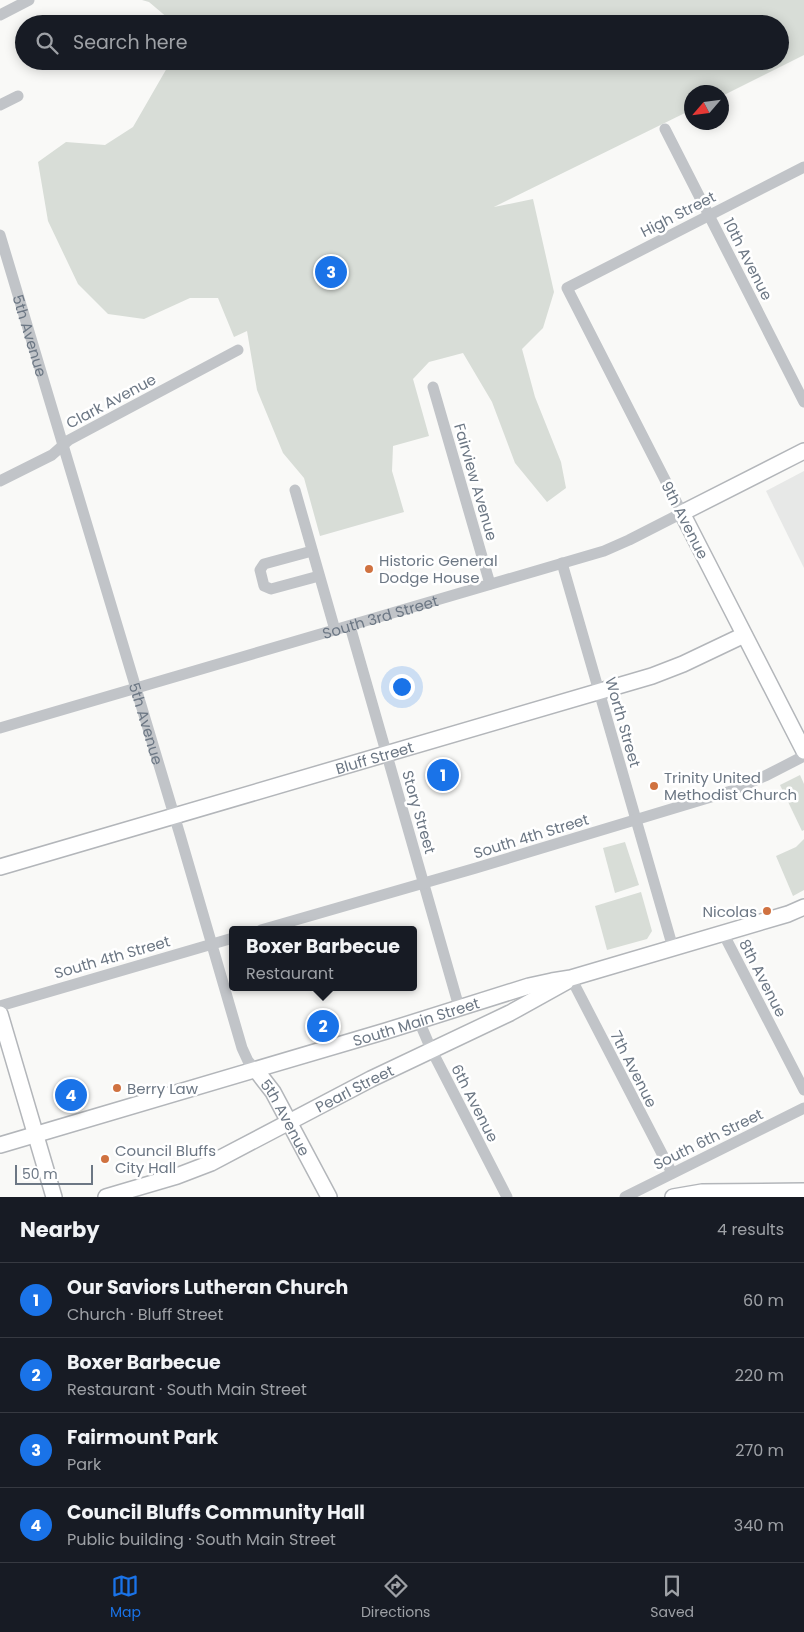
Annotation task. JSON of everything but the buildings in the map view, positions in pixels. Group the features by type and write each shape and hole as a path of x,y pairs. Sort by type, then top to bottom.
{"main road":[{"name":"South 3rd Street","path":"682,514 804,451"},
{"name":"9th Avenue","path":"682,514 804,751"},
{"name":"Bluff Street","path":"0,867 677,667 744,634"},
{"name":"South Main Street","path":"0,1145 256,1070 529,986 552,980 571,978 788,914 804,907"},
{"name":"Pearl Street","path":"106,1197 201,1168 431,1049 510,1013 571,978"},
{"path":"0,1014 54,1197"},
{"name":"5th Avenue","path":"256,1070 270,1087 329,1197"},
{"path":"673,1197 702,1192 804,1191"}],"street":[{"path":"0,15 29,0"},
{"path":"0,105 18,96"},
{"name":"10th Avenue","path":"665,129 804,402"},
{"name":"High Street","path":"567,288 804,167"},
{"name":"5th Avenue","path":"0,235 242,1048 248,1061 256,1070"},
{"name":"9th Avenue","path":"567,288 682,514"},
{"name":"Clark Avenue","path":"0,481 52,454 77,436 238,350"},
{"name":"Fairview Avenue","path":"432,387 490,584"},
{"path":"295,490 335,630"},
{"name":"South 3rd Street","path":"0,727 350,626 604,550 682,514"},
{"path":"312,551 264,564 260,570 264,586 271,589 319,576"},
{"name":"Worth Street","path":"562,563 673,948"},
{"name":"Story Street","path":"350,626 459,1008"},
{"name":"South 4th Street","path":"275,926 731,792 804,756"},
{"name":"8th Avenue","path":"723,933 804,1090"},
{"name":"South 4th Street","path":"0,1006 229,939"},
{"name":"7th Avenue","path":"571,978 672,1173"},
{"name":"6th Avenue","path":"419,1021 431,1049 507,1197"},
{"name":"South 6th Street","path":"625,1197 804,1108"}],"shaded area":[{"path":"142,0 804,0 804,55 789,62 789,15 164,15 149,2"},
{"path":"166,70 774,70 729,92 729,85 684,85 684,113 494,207 533,199 554,292 543,328 522,349 535,397 561,462 566,488 547,502 515,463 492,402 463,353 429,362 413,379 429,436 393,446 392,471 404,512 320,536 304,478 283,453 257,390 247,331 234,337 218,298 190,298 144,319 108,314 78,284 48,221 38,162 66,142 105,145 133,127"},
{"path":"804,471 804,568 766,491"},
{"path":"800,775 804,784 804,830 802,831 780,785"},
{"path":"804,839 804,890 793,896 776,856 796,847"},
{"path":"625,842 639,885 615,893 603,848"},
{"path":"641,892 652,931 647,939 607,950 595,906"}],"place":[{"name":"Fairmount Park","path":"331,272"},
{"name":"Historic General Dodge House","path":"369,569"},
{"name":"Our Saviors Lutheran Church","path":"443,775"},
{"name":"Trinity United Methodist Church","path":"654,786"},
{"name":"Nicolas","path":"767,911"},
{"name":"Boxer Barbecue","path":"323,1026"},
{"name":"Berry Law","path":"117,1088"},
{"name":"Council Bluffs Community Hall","path":"71,1095"},
{"name":"Council Bluffs City Hall","path":"105,1159"}]}
